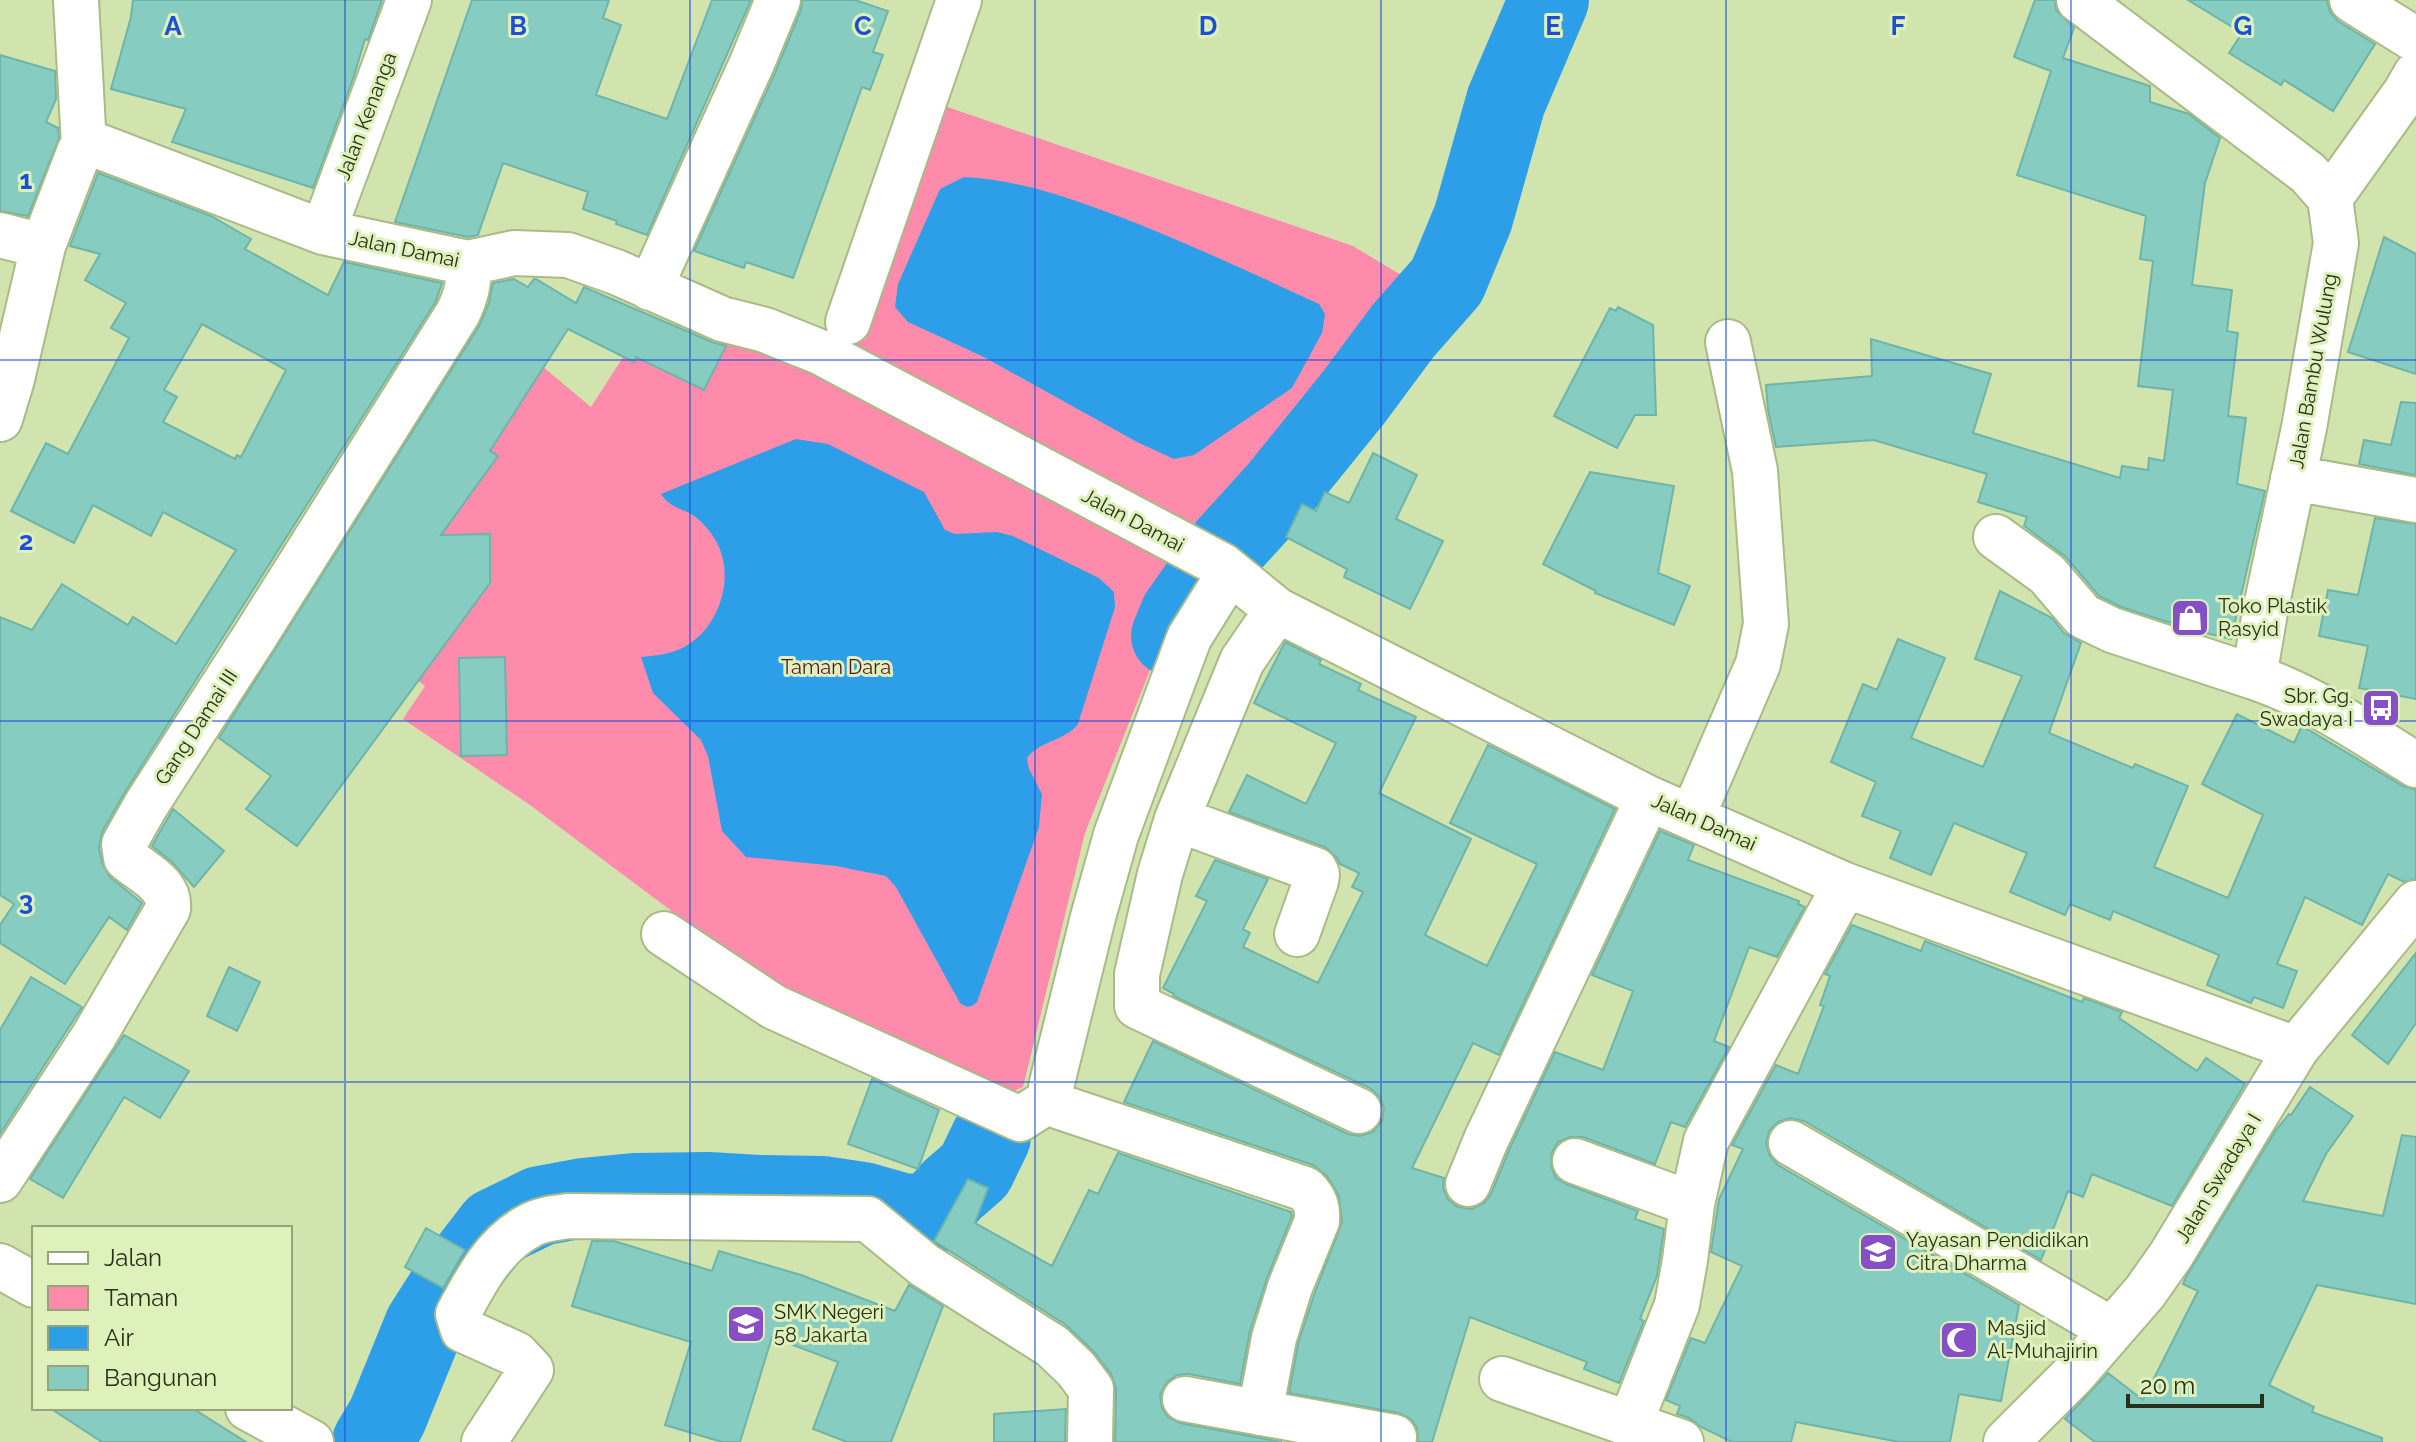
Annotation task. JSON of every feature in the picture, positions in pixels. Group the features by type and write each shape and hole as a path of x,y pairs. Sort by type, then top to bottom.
{"street":[{"path":"0,419 43,246 84,146 76,0"},
{"name":"Jalan Kenanga","path":"323,232 409,0"},
{"path":"650,288 778,0"},
{"path":"848,322 959,0"},
{"path":"2079,0 2308,173 2330,198 2412,89"},
{"path":"2352,0 2416,40"},
{"name":"Jalan Damai","path":"84,146 93,144 323,232 468,263 514,253 568,255 616,272 722,319 765,330 820,352 1218,565 1277,610 1648,798 1845,885 2296,1049"},
{"name":"Jalan Bambu Wulung","path":"2254,677 2304,428 2336,243 2330,198"},
{"path":"0,235 43,246"},
{"name":"Gang Damai III","path":"0,1180 94,1036 168,909 169,898 163,886 126,858 124,844 458,313 466,296 468,263"},
{"path":"1692,817 1758,664 1766,624 1755,471 1728,342"},
{"path":"2293,478 2416,500"},
{"path":"1996,537 2047,574 2083,616 2112,630 2282,686 2416,765"},
{"path":"1218,565 1116,835 1051,1087 1053,1098 1060,1107 1305,1189 1314,1198 1318,1210 1317,1221 1290,1287 1274,1338 1260,1413"},
{"path":"1277,610 1242,661 1177,819 1160,874 1137,974 1137,1006 1359,1111"},
{"path":"1468,1184 1648,798"},
{"path":"1177,819 1315,870 1316,881 1297,934"},
{"path":"1630,1424 1677,1305 1692,1204 1706,1141 1845,885"},
{"name":"Jalan Swadaya I","path":"2006,1442 2073,1375 2145,1292 2171,1255 2296,1049 2416,903"},
{"path":"664,934 774,1007 1020,1119 1053,1098"},
{"path":"1791,1143 2112,1330"},
{"path":"1575,1161 1692,1204"},
{"path":"484,1442 531,1370 516,1354 463,1330 458,1314 479,1273 511,1237 533,1223 568,1216 868,1219 924,1265 1052,1346 1076,1369 1091,1389 1090,1442"},
{"path":"0,1266 32,1284"},
{"path":"1502,1379 1681,1442"},
{"path":"1185,1399 1394,1437"},
{"path":"252,1410 311,1442"}],"green space":[{"name":"Taman Dara","path":"927,100 1353,246 1426,290 1318,429 1181,593 1085,833 1023,1087 1002,1096 781,993 530,805 403,719 425,686 376,647 423,554 542,366 591,407 629,348 702,376 728,329 832,375"}],"water":[{"path":"964,177 1025,186 1064,197 1197,249 1319,304 1325,314 1322,333 1292,388 1194,455 1174,459 1137,442 984,357 908,322 895,307 898,284 940,189"},
{"path":"796,439 828,444 924,492 945,530 955,534 997,532 1013,536 1099,578 1114,592 1115,607 1078,724 1027,758 1042,794 1039,827 977,1002 971,1006 960,1003 896,887 886,876 836,866 746,857 722,831 708,756 701,740 653,693 641,657 672,652 701,635 719,606 723,590 725,573 714,537 698,519 671,504 661,494"}],"building":[{"path":"133,0 382,0 368,40 365,39 313,188 172,142 186,109 111,89"},
{"path":"472,0 609,0 603,18 621,25 596,95 667,119 712,0 751,0 647,235 583,209 588,192 503,163 478,235 468,237 395,222"},
{"path":"802,0 855,0 888,11 873,52 883,55 870,90 862,87 793,278 746,262 744,268 694,251 775,73 801,10"},
{"path":"2035,0 2055,0 2056,10 2074,28 2063,58 2150,86 2150,102 2189,114 2220,138 2205,183 2192,285 2232,290 2227,331 2238,333 2228,416 2246,418 2237,484 2265,491 2231,639 2121,607 2099,596 2066,557 2024,526 2027,517 1978,502 1987,474 1874,440 1776,447 1766,385 1872,376 1871,339 1991,374 1973,433 2120,478 2122,466 2148,470 2149,458 2164,461 2173,390 2138,386 2153,261 2140,259 2146,216 2017,175 2051,71 2014,57"},
{"path":"2188,0 2327,0 2330,12 2338,21 2375,44 2333,111 2284,80 2281,85 2229,53 2242,33"},
{"path":"0,55 55,71 56,99 46,122 58,128 59,138 28,216 0,211"},
{"path":"98,173 211,216 251,239 245,249 328,295 344,262 442,283 436,301 102,832 99,848 102,863 110,877 142,903 127,930 109,917 65,984 0,943 0,925 14,904 0,895 0,617 32,630 62,584 128,625 133,617 176,644 236,550 163,512 151,536 93,505 74,543 11,511 46,443 68,454 129,338 111,328 126,303 85,280 100,254 70,246","holes":["202,324 286,370 241,457 237,455 235,459 163,422 177,397 164,390"]},
{"path":"2384,237 2416,254 2416,374 2348,352"},
{"path":"514,279 528,287 536,279 576,303 584,287 726,346 704,390 636,357 634,362 568,329 490,451 498,456 441,535 490,534 490,583 297,846 246,809 271,776 219,738 479,326 493,283"},
{"path":"1618,307 1653,325 1656,415 1635,415 1617,448 1554,416 1610,308 1616,311"},
{"path":"2401,402 2416,403 2416,475 2359,464 2364,440 2391,445"},
{"path":"1373,453 1417,475 1396,519 1443,541 1410,609 1344,577 1347,569 1286,537 1302,504 1316,511 1325,492 1349,503"},
{"path":"1590,472 1674,486 1658,573 1690,586 1674,625 1595,593 1543,564"},
{"path":"2375,518 2416,524 2416,699 2359,688 2368,646 2319,636 2328,590 2358,595"},
{"path":"2000,591 2052,618 2064,633 2081,643 2049,733 2133,768 2135,764 2188,786 2154,867 2228,898 2263,815 2202,784 2237,714 2294,743 2302,726 2403,786 2416,790 2416,879 2404,882 2388,874 2362,925 2305,897 2277,964 2297,971 2283,1008 2254,997 2251,1003 2207,985 2219,955 2113,911 2110,920 2070,904 2065,915 2010,892 2027,853 1954,823 1931,875 1890,858 1901,831 1862,816 1876,782 1831,762 1863,684 1877,690 1898,639 1945,658 1911,738 1983,767 2022,676 1975,659"},
{"path":"1285,642 1321,660 1319,664 1361,684 1358,690 1416,717 1379,793 1471,839 1425,935 1487,966 1537,864 1450,823 1488,745 1615,809 1499,1055 1473,1043 1412,1168 1444,1178 1443,1188 1448,1199 1458,1207 1472,1209 1484,1203 1491,1194 1555,1052 1603,1070 1633,991 1592,975 1660,831 1694,845 1688,860 1799,901 1798,904 1805,907 1777,957 1749,947 1714,1041 1729,1047 1685,1127 1671,1122 1655,1164 1583,1137 1570,1137 1558,1142 1552,1152 1551,1166 1556,1178 1638,1211 1635,1219 1664,1229 1657,1276 1640,1319 1644,1321 1619,1383 1584,1369 1587,1362 1470,1317 1432,1442 1418,1442 1417,1428 1411,1419 1399,1413 1289,1393 1298,1344 1342,1222 1339,1196 1327,1176 1313,1165 1124,1102 1153,1041 1348,1134 1360,1136 1373,1132 1382,1121 1384,1108 1380,1097 1370,1088 1173,996 1163,988 1207,901 1196,896 1215,860 1268,879 1243,929 1250,933 1243,947 1318,983 1363,892 1352,887 1359,873 1340,864 1325,847 1229,812 1247,775 1306,804 1336,743 1254,703"},
{"path":"505,657 507,755 461,756 459,658"},
{"path":"173,809 224,851 194,887 172,862 152,846"},
{"path":"1852,925 1921,951 1925,941 2082,1002 2084,998 2122,1012 2119,1018 2197,1071 2206,1058 2245,1084 2172,1206 2092,1174 2083,1197 2068,1191 2041,1260 1804,1121 1790,1118 1778,1122 1769,1131 1766,1144 1770,1156 1778,1165 2019,1305 2001,1401 1959,1394 1950,1442 1899,1442 1796,1422 1791,1442 1732,1442 1677,1414 1680,1406 1666,1400 1691,1338 1705,1343 1742,1266 1711,1252 1719,1199 1743,1149 1732,1145 1776,1065 1798,1074 1824,1006 1820,1005 1830,976 1825,974"},
{"path":"2416,953 2416,1023 2388,1064 2352,1035"},
{"path":"229,967 260,982 237,1031 207,1016"},
{"path":"31,977 82,1007 0,1134 0,1030"},
{"path":"124,1035 189,1071 160,1118 124,1097 63,1198 30,1179"},
{"path":"872,1079 939,1110 918,1169 848,1144"},
{"path":"2310,1087 2353,1116 2326,1154 2303,1201 2383,1216 2402,1135 2416,1137 2416,1304 2317,1285 2269,1385 2314,1407 2312,1412 2382,1438 2382,1442 2095,1442 2065,1419 2108,1373 2143,1400 2198,1291 2183,1284 2186,1277 2276,1130 2291,1115"},
{"path":"1118,1153 1291,1212 1250,1331 1240,1384 1189,1374 1177,1375 1167,1382 1160,1395 1162,1408 1168,1417 1180,1423 1282,1442 1115,1442 1116,1388 1111,1374 1093,1351 1066,1325 934,1241 968,1179 988,1188 975,1223 1052,1266 1089,1190 1098,1194"},
{"path":"426,1228 465,1250 443,1288 405,1267"},
{"path":"592,1241 614,1241 712,1271 719,1251 801,1275 895,1311 909,1285 943,1306 891,1442 847,1442 813,1429 838,1362 772,1337 740,1442 722,1442 665,1425 691,1342 572,1306"},
{"path":"1066,1409 1065,1442 994,1442 994,1414"},
{"path":"53,1410 195,1410 246,1442 102,1442"}],"waterway":[{"path":"1171,636 1180,614 1228,546 1278,491 1403,331 1447,281 1473,218 1506,101 1549,0"},
{"path":"372,1442 387,1417 424,1326 495,1228 540,1206 634,1193 823,1196 863,1202 902,1213 930,1215 975,1170 991,1137"}],"place":[{"name":"Toko Plastik Rasyid","path":"2190,618"},
{"name":"Sbr. Gg. Swadaya I","path":"2381,708"},
{"name":"Yayasan Pendidikan Citra Dharma","path":"1878,1252"},
{"name":"SMK Negeri 58 Jakarta","path":"746,1324"},
{"name":"Masjid Al-Muhajirin","path":"1959,1340"}]}
